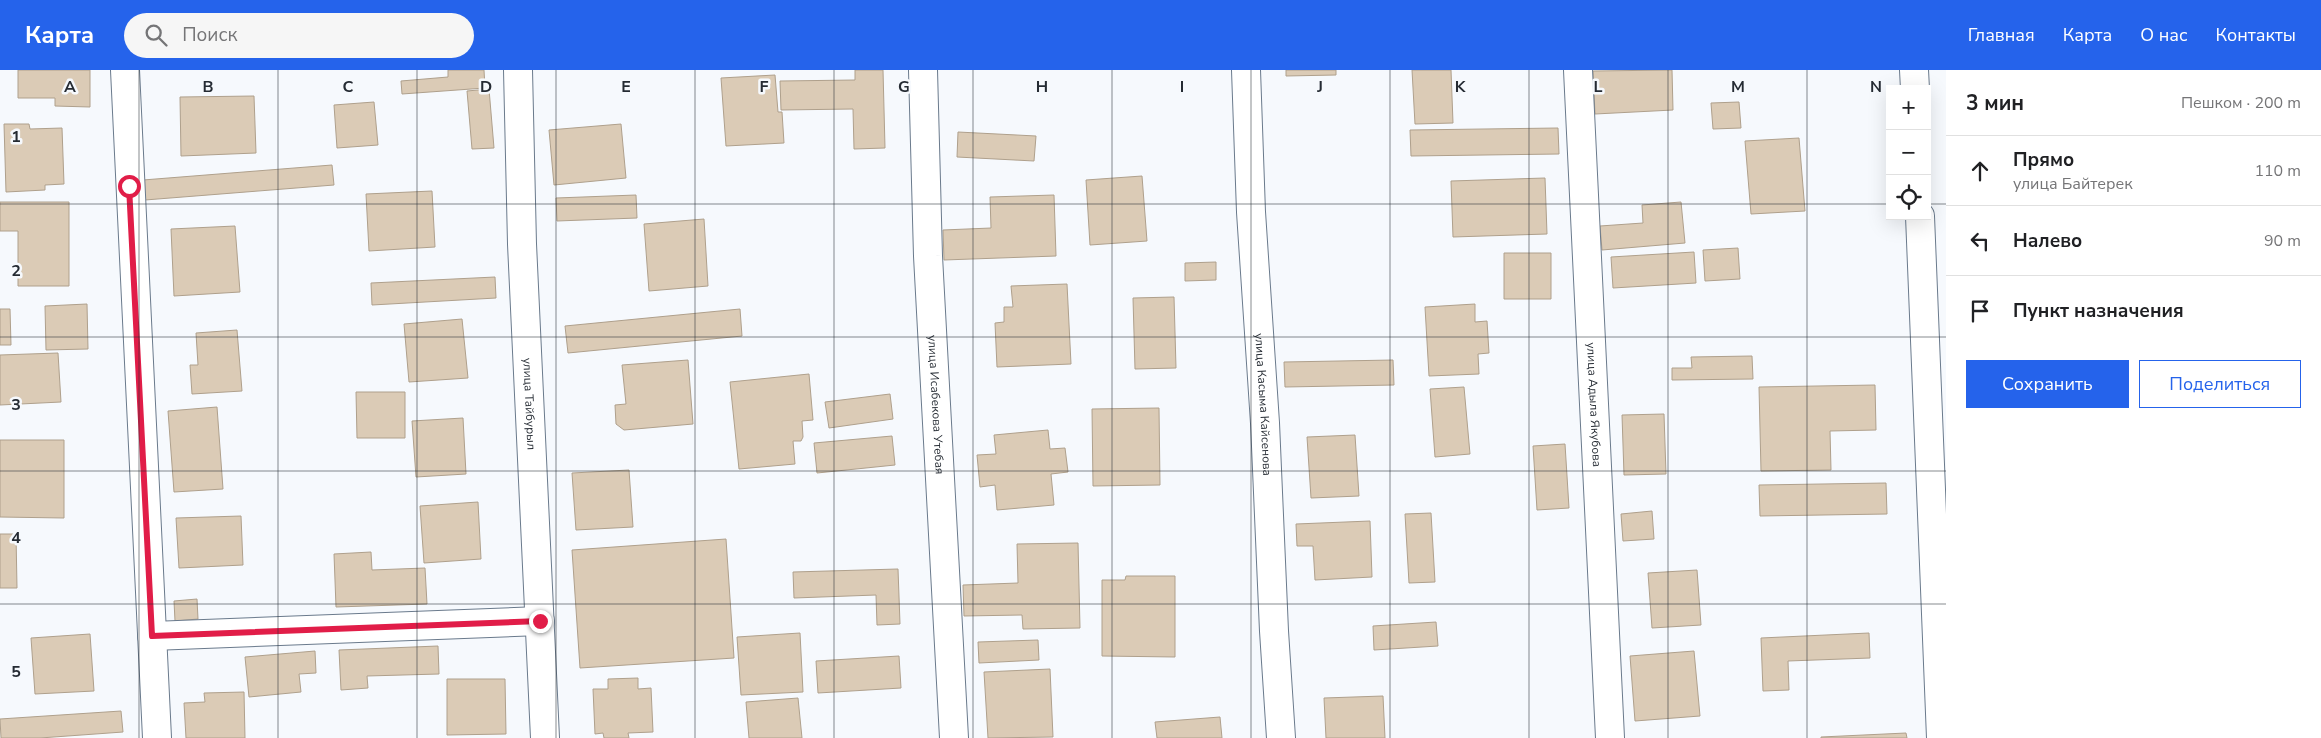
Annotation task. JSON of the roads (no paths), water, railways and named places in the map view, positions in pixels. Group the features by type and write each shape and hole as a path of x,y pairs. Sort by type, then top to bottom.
{"street":[{"path":"125,70 157,738"},
{"name":"улица Тайбурыл","path":"518,70 522,244 546,738"},
{"name":"улица Исабекова Утебая","path":"923,70 928,256 954,738"},
{"name":"улица Касыма Кайсенова","path":"1246,70 1251,212 1265,423 1274,631 1281,738"},
{"name":"улица Адыла Якубова","path":"1578,70 1610,738"},
{"path":"1914,70 1915,85"},
{"path":"1920,220 1941,738"},
{"path":"152,636 540,621"}]}
